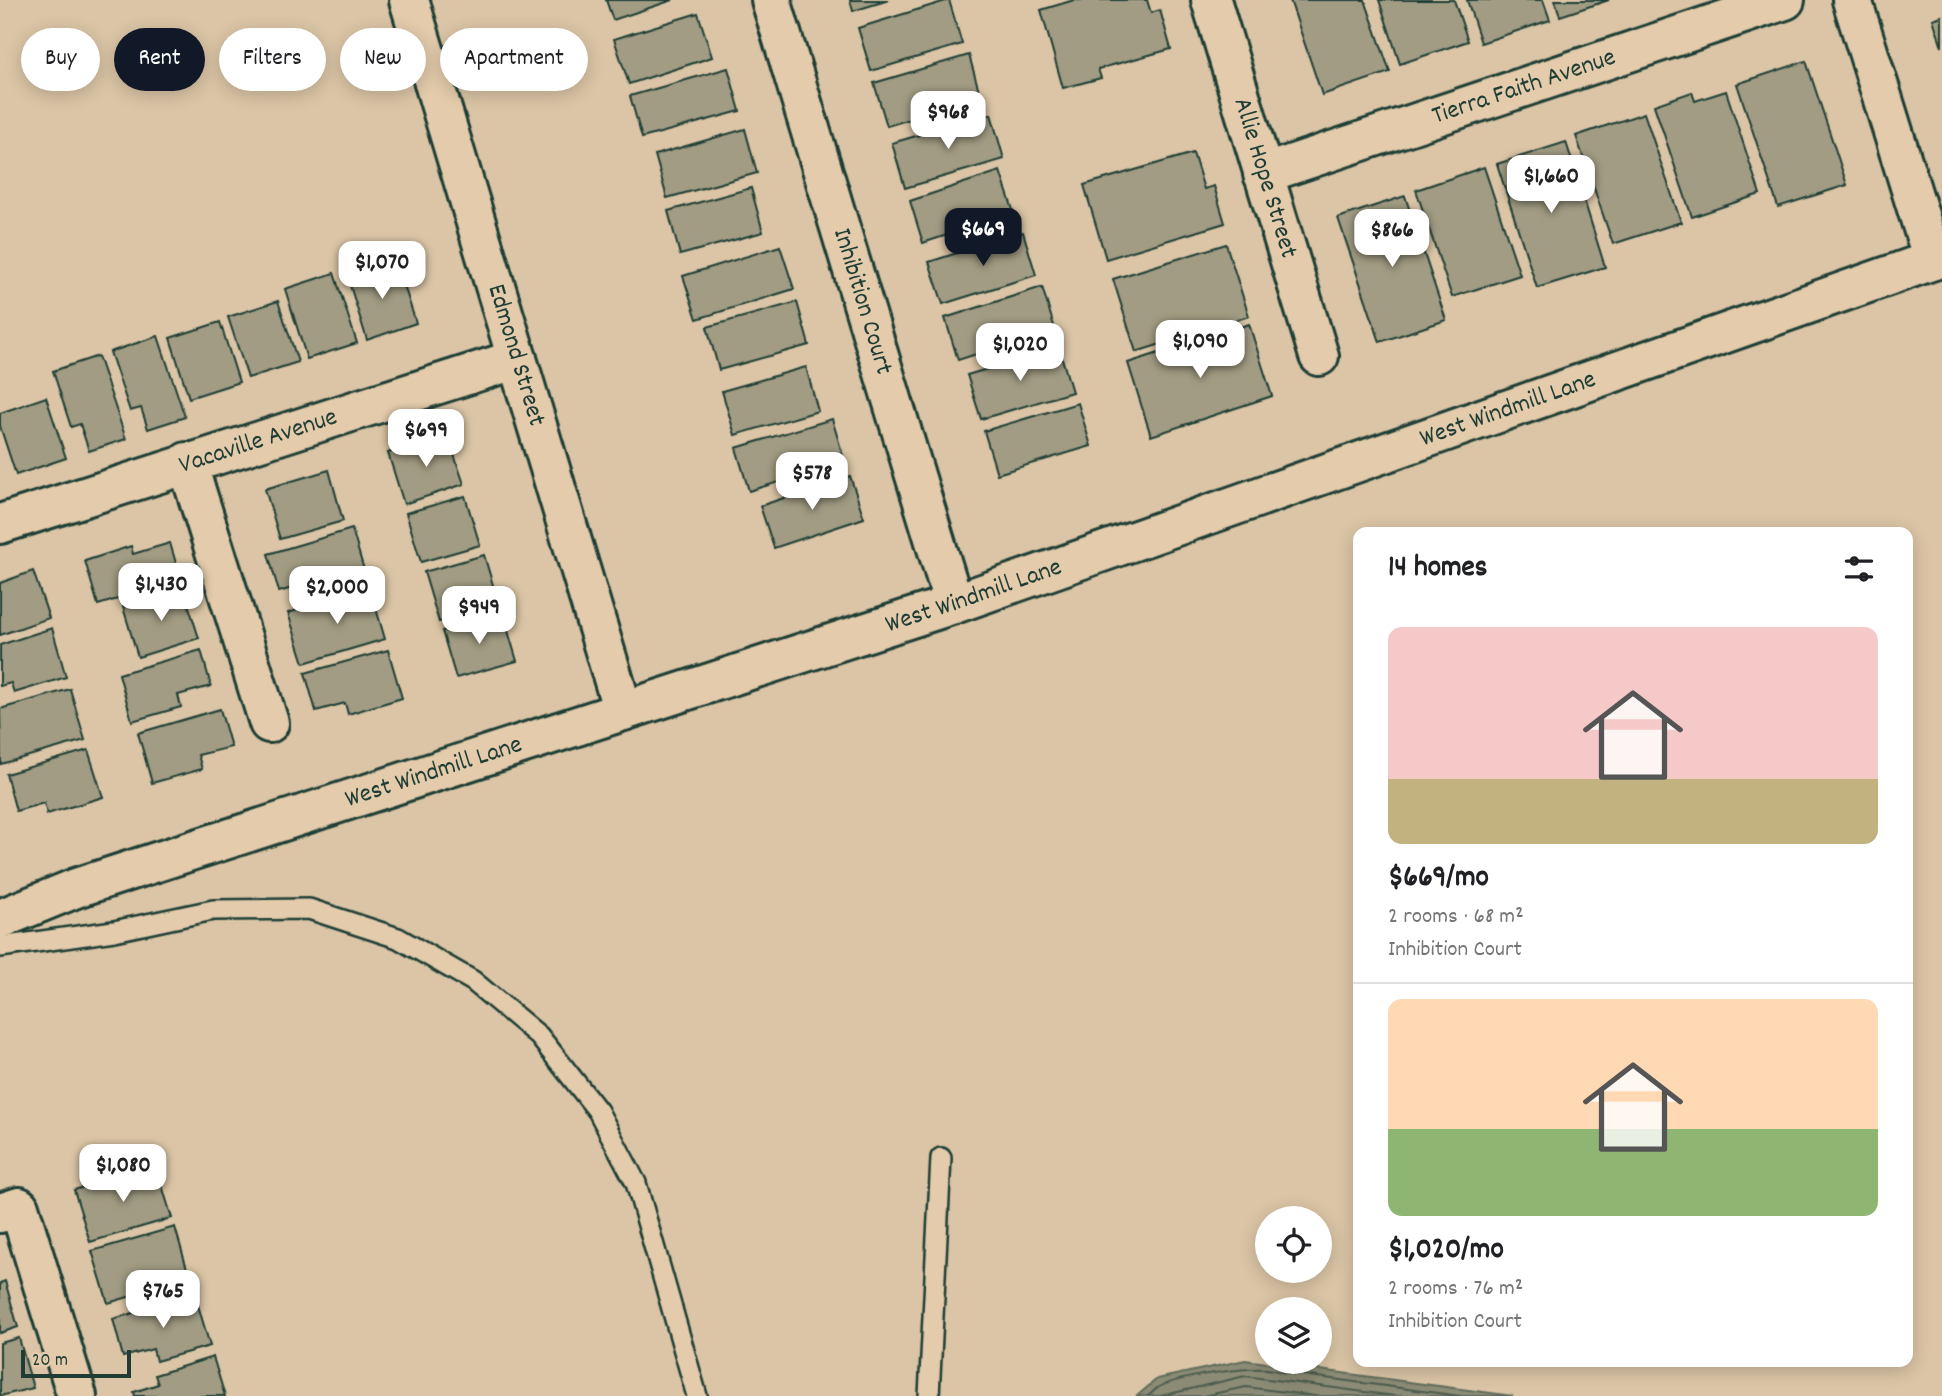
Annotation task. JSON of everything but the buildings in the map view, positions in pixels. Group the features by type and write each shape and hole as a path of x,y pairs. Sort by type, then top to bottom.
{"street":[{"name":"Edmond Street","path":"409,0 623,711"},
{"name":"Inhibition Court","path":"771,0 954,604"},
{"name":"Allie Hope Street","path":"1211,0 1319,356"},
{"name":"Tierra Faith Avenue","path":"1263,174 1785,0"},
{"path":"1852,0 1938,259"},
{"name":"West Windmill Lane","path":"0,919 76,888 954,604 1938,259"},
{"name":"Vacaville Avenue","path":"0,523 517,359"},
{"path":"187,462 269,723"},
{"path":"9,1210 77,1396"}],"lane":[{"path":"0,947 114,931 213,910 309,909 398,938 473,981 539,1036 598,1111 636,1183 697,1396"},
{"path":"929,1396 941,1158"}],"water":[{"path":"1245,1360 1255,1361 1255,1374 1332,1374 1332,1372 1513,1396 1137,1396 1157,1379"}]}
